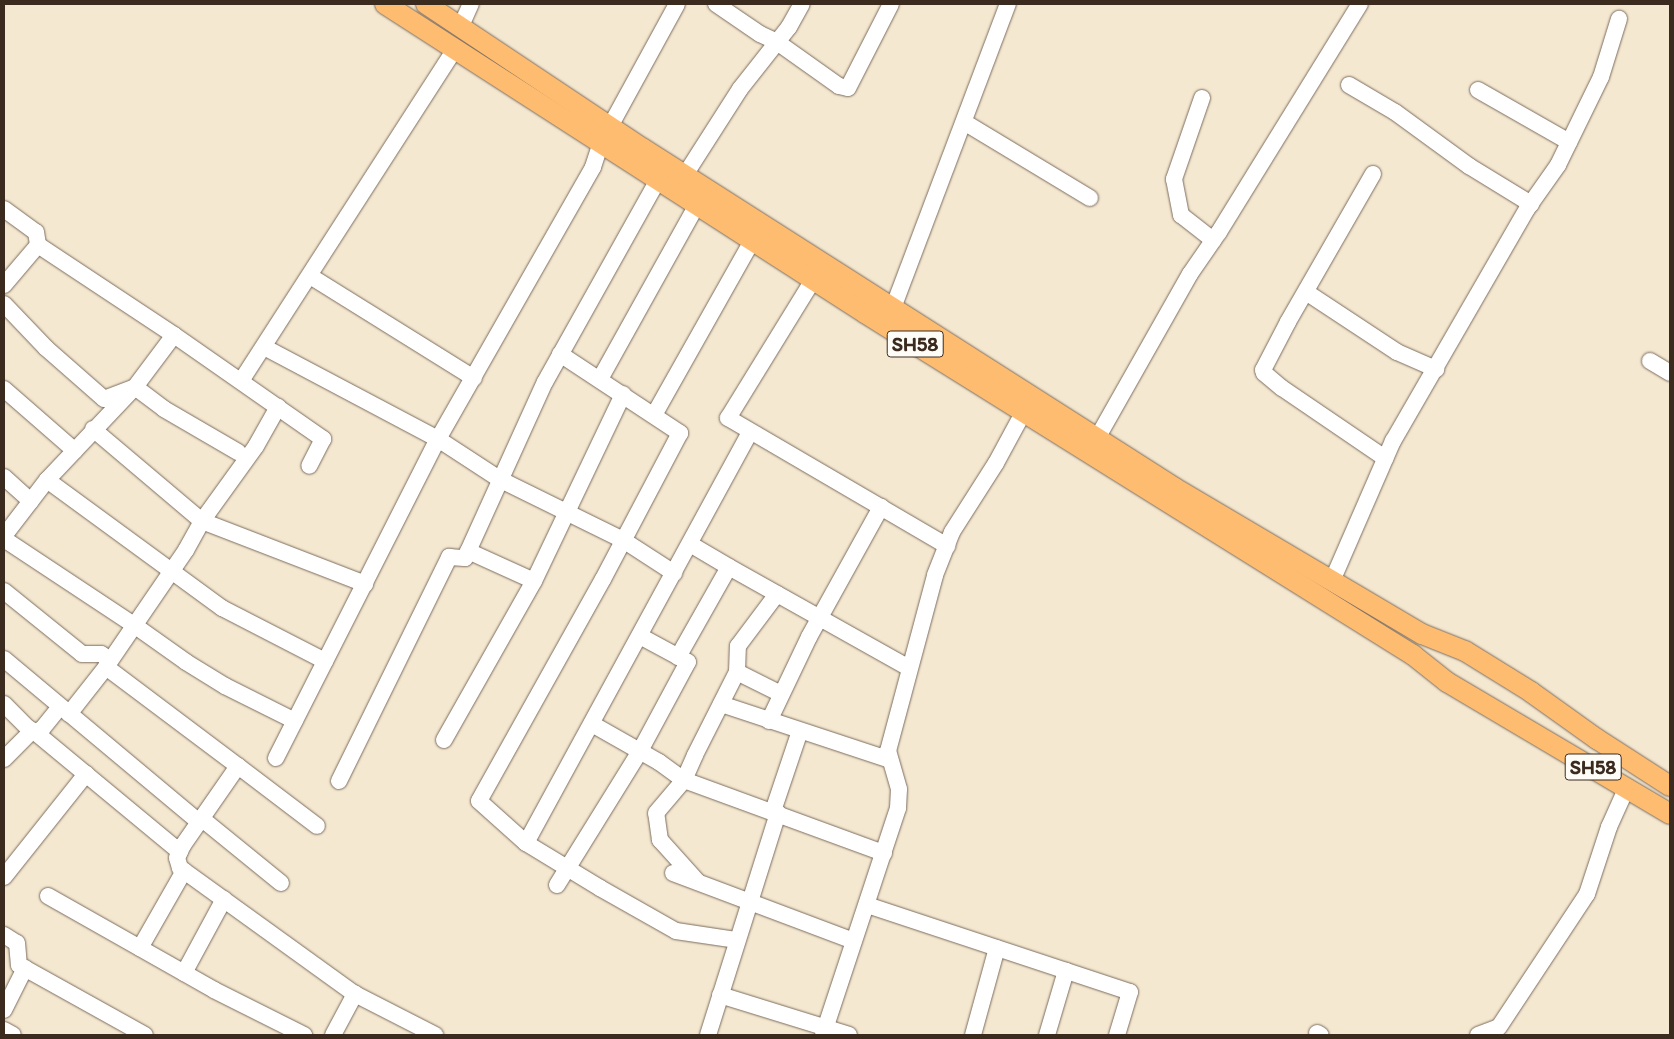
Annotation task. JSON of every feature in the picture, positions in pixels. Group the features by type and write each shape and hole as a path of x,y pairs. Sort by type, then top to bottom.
{"main road":[{"name":"SH58","path":"385,4 456,49 606,135 685,175 893,308 1093,446 1413,655 1447,682 1664,810"},
{"name":"SH58","path":"426,4 461,26 606,135 658,180 813,280 1023,412 1175,488 1422,634 1465,651 1532,692 1597,739 1670,786"},
{"path":"1664,810 1670,786"}],"street":[{"path":"461,26 471,4"},
{"path":"276,758 438,439 594,167 606,135 677,4"},
{"path":"716,4 760,34 777,42 839,86 848,88 891,4"},
{"path":"685,175 740,89 789,27 802,4"},
{"path":"893,308 1008,4"},
{"path":"1093,446 1190,274 1360,4"},
{"path":"1332,581 1393,441 1531,204 1558,165 1570,142 1601,77 1620,20"},
{"path":"241,381 456,49"},
{"path":"1348,85 1395,112 1469,166 1531,204"},
{"path":"1478,90 1570,142"},
{"path":"1202,98 1174,179 1181,216 1213,240"},
{"path":"964,122 1090,198"},
{"path":"1373,174 1269,356 1264,373 1385,458"},
{"path":"339,781 449,557 465,558 560,354 658,180"},
{"path":"600,380 697,205"},
{"path":"4,209 36,232 38,245 174,335 324,439 309,466"},
{"path":"654,415 752,241"},
{"path":"4,285 38,245"},
{"path":"310,276 474,378"},
{"path":"813,280 728,418 750,433 947,546"},
{"path":"1306,292 1397,352 1436,369"},
{"path":"4,304 46,348 104,399 135,387"},
{"path":"174,335 135,387 93,429 47,480 4,537 186,662 225,686 295,721"},
{"path":"264,347 438,439 501,480 624,540 674,573"},
{"path":"560,354 680,433 624,540 479,801 526,843 676,931 737,940"},
{"path":"1650,361 1670,373"},
{"path":"135,387 164,409 238,452"},
{"path":"4,389 75,451"},
{"path":"444,740 534,581 623,394"},
{"path":"4,759 34,731 42,729 64,710 106,667 171,572 202,520 256,446 278,408"},
{"path":"824,1031 898,808 899,789 888,751 935,575 952,532 996,463 1023,412"},
{"path":"93,429 202,520 365,584"},
{"path":"526,843 750,433"},
{"path":"4,476 31,501"},
{"path":"47,480 222,608 325,661"},
{"path":"769,721 820,616 881,507"},
{"path":"690,544 909,668"},
{"path":"468,551 534,581"},
{"path":"678,657 730,567"},
{"path":"4,591 82,654 101,654 110,660 106,667"},
{"path":"698,882 660,840 656,813 684,780 737,672 738,646 777,594"},
{"path":"557,884 640,751 688,662 640,636"},
{"path":"4,659 200,820 281,883"},
{"path":"106,667 317,826"},
{"path":"737,672 782,694"},
{"path":"4,704 180,852"},
{"path":"720,704 890,760"},
{"path":"592,724 640,751 684,780 884,853"},
{"path":"708,1035 800,731"},
{"path":"238,766 180,852 177,858 180,868 355,994 435,1035"},
{"path":"4,877 86,774"},
{"path":"1478,1035 1499,1027 1587,894 1609,827 1627,788"},
{"path":"140,948 184,871"},
{"path":"673,873 854,941"},
{"path":"48,896 184,973 304,1035"},
{"path":"184,973 224,899"},
{"path":"867,905 1130,992 1117,1035"},
{"path":"4,936 17,943 19,964 146,1035"},
{"path":"973,1035 997,948"},
{"path":"6,1001 25,968"},
{"path":"1047,1035 1066,971"},
{"path":"333,1035 355,994"},
{"path":"720,995 824,1031 849,1035"},
{"path":"4,1030 13,1035"}]}
